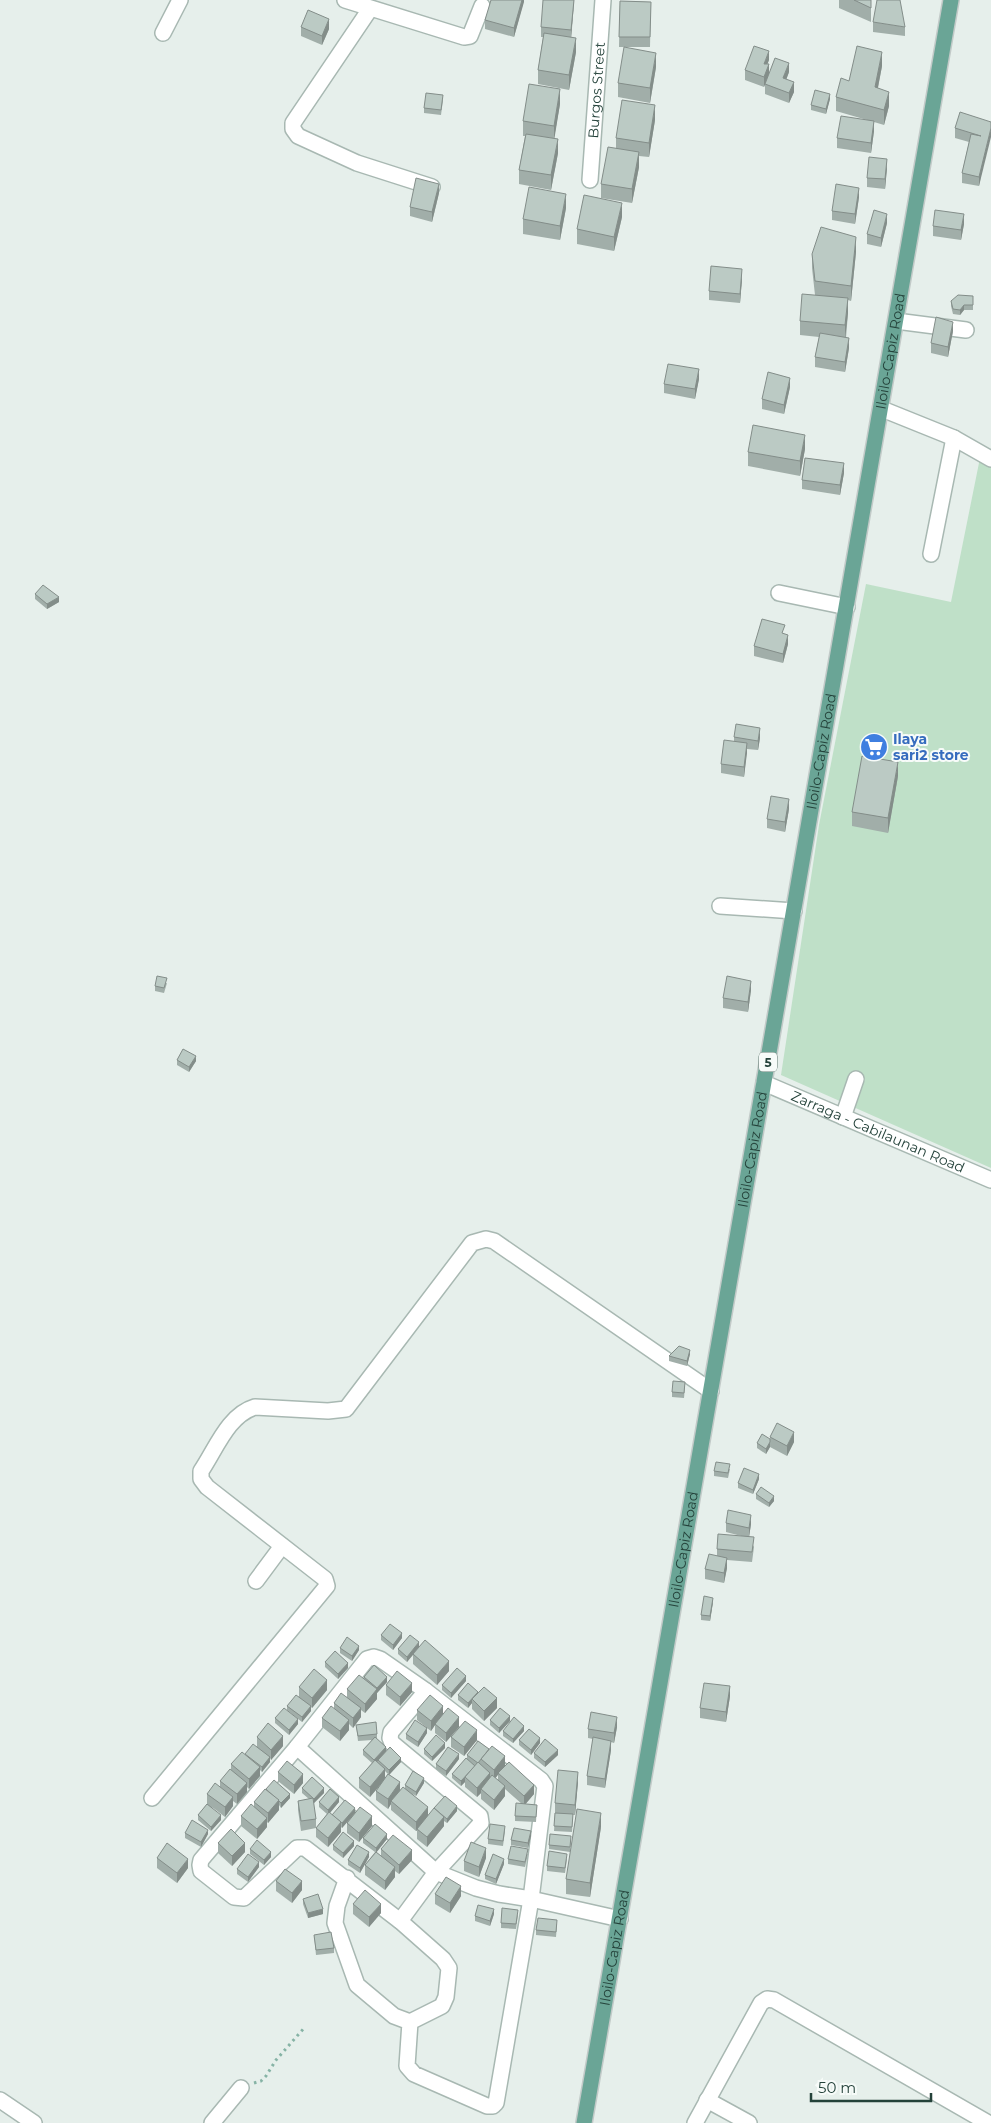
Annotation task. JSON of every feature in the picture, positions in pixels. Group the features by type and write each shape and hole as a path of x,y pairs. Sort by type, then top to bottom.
{"main road":[{"name":"Iloilo-Capiz Road","path":"584,2123 882,408 951,0"}],"street":[{"path":"164,33 180,0"},
{"path":"345,0 464,37 470,36 482,6"},
{"name":"Burgos Street","path":"590,180 603,0"},
{"path":"365,5 292,123 293,129 298,136 357,163 432,187"},
{"path":"896,321 966,330"},
{"path":"882,408 954,438 991,459"},
{"path":"931,554 954,438"},
{"path":"779,593 847,607"},
{"path":"720,906 794,911"},
{"path":"843,1117 856,1078"},
{"name":"Zarraga - Cabilaunan Road","path":"764,1083 991,1180"},
{"path":"152,1798 327,1586 325,1579 207,1487 201,1479 202,1471 235,1418 244,1410 255,1407 328,1412 346,1409 472,1243 480,1240 494,1241 712,1391"},
{"path":"256,1581 282,1546"},
{"path":"347,1878 337,1906 335,1923 357,1985 394,2016 410,2022 442,2006 446,1997 449,1968 444,1959 347,1878 305,1848 301,1847 244,1898 234,1897 202,1871 200,1865 201,1860 297,1747 367,1659 374,1658 380,1659 426,1691 541,1780 545,1786 531,1899 496,2103 493,2106 487,2106 410,2070 408,2066 410,2022"},
{"path":"400,1921 436,1872 481,1822 480,1816 392,1743 390,1738 392,1732 426,1691"},
{"path":"297,1747 436,1872 476,1888 620,1919"},
{"path":"695,2123 760,2003 766,1998 774,2000 988,2123"},
{"path":"212,2123 241,2088"},
{"path":"0,2100 34,2123"},
{"path":"707,2100 749,2123"}],"path":[{"path":"241,2088 261,2081 276,2060 305,2027"}],"green space":[{"path":"981,453 991,459 991,1168 781,1075 819,825 866,584 951,602"}],"building":[{"path":"491,0 522,0 514,28 485,20"},
{"path":"543,0 574,0 571,30 541,27"},
{"path":"854,0 871,0 871,8"},
{"path":"877,0 900,0 905,27 873,22"},
{"path":"620,1 651,2 650,37 619,37"},
{"path":"308,10 329,19 322,36 301,27"},
{"path":"544,33 576,38 569,75 538,70"},
{"path":"754,46 769,51 764,64 769,64 764,77 745,70"},
{"path":"857,46 882,52 875,87 889,92 884,110 836,97 841,78 849,81"},
{"path":"624,47 656,53 650,88 618,83"},
{"path":"775,58 789,63 783,78 794,82 789,93 765,84"},
{"path":"529,84 560,89 554,126 523,121"},
{"path":"815,90 830,94 826,109 811,105"},
{"path":"426,93 443,95 441,110 424,108"},
{"path":"622,100 655,105 649,143 616,138"},
{"path":"960,112 991,122 979,177 962,173 971,134 981,136 955,128"},
{"path":"841,116 874,121 871,143 837,138"},
{"path":"526,134 558,139 551,175 519,170"},
{"path":"608,147 639,152 632,189 601,184"},
{"path":"869,157 887,159 885,179 867,178"},
{"path":"416,178 439,184 432,212 410,207"},
{"path":"836,184 859,188 855,214 832,211"},
{"path":"529,187 566,194 560,226 523,219"},
{"path":"584,195 622,203 614,237 577,229"},
{"path":"874,210 887,214 881,238 867,234"},
{"path":"935,210 964,214 961,230 933,226"},
{"path":"821,227 856,237 851,286 815,281 812,254"},
{"path":"711,266 742,269 740,294 709,291"},
{"path":"802,294 848,298 845,325 800,321"},
{"path":"958,295 973,296 973,305 964,305 960,310 953,309 951,301"},
{"path":"936,317 953,322 948,347 931,343"},
{"path":"820,333 849,338 845,362 815,357"},
{"path":"668,364 699,369 695,389 664,384"},
{"path":"768,372 790,378 784,405 762,399"},
{"path":"753,425 805,435 800,461 748,452"},
{"path":"805,458 844,463 840,485 802,480"},
{"path":"43,585 59,597 47,604 35,594"},
{"path":"762,619 785,625 782,633 788,635 783,654 754,646"},
{"path":"736,724 760,728 758,741 734,737"},
{"path":"724,740 747,743 744,767 721,764"},
{"path":"862,756 898,762 888,818 852,812"},
{"path":"771,796 789,799 785,822 767,819"},
{"path":"157,976 167,978 164,988 155,986"},
{"path":"727,976 751,981 748,1002 723,998"},
{"path":"183,1049 196,1056 189,1067 177,1060"},
{"path":"679,1346 690,1350 687,1361 669,1356"},
{"path":"673,1381 685,1382 684,1393 672,1392"},
{"path":"777,1423 794,1432 787,1446 770,1437"},
{"path":"762,1434 770,1439 766,1449 757,1443"},
{"path":"716,1462 730,1464 728,1473 714,1471"},
{"path":"744,1468 759,1474 753,1490 738,1483"},
{"path":"761,1487 774,1496 769,1503 756,1494"},
{"path":"728,1510 751,1515 749,1528 726,1523"},
{"path":"718,1534 754,1537 752,1552 717,1549"},
{"path":"709,1554 727,1558 724,1573 705,1569"},
{"path":"704,1596 713,1598 710,1616 701,1615"},
{"path":"390,1624 402,1633 393,1645 381,1635"},
{"path":"410,1635 419,1642 407,1657 398,1649"},
{"path":"347,1637 359,1646 352,1656 340,1648"},
{"path":"425,1640 449,1661 437,1675 413,1654"},
{"path":"335,1651 348,1663 338,1674 325,1662"},
{"path":"374,1665 387,1677 377,1688 364,1677"},
{"path":"457,1668 466,1676 451,1693 442,1685"},
{"path":"314,1669 327,1680 312,1698 299,1687"},
{"path":"397,1671 412,1683 400,1697 386,1685"},
{"path":"359,1675 377,1689 365,1704 347,1689"},
{"path":"468,1683 478,1692 468,1703 458,1695"},
{"path":"704,1683 730,1686 726,1712 700,1708"},
{"path":"484,1687 497,1698 484,1711 472,1699"},
{"path":"341,1693 361,1708 353,1718 334,1703"},
{"path":"296,1695 311,1706 302,1717 287,1706"},
{"path":"430,1695 443,1706 431,1721 417,1710"},
{"path":"331,1706 349,1720 340,1731 322,1718"},
{"path":"284,1708 298,1719 289,1730 275,1718"},
{"path":"448,1708 459,1717 446,1733 435,1724"},
{"path":"500,1708 510,1716 499,1728 490,1720"},
{"path":"591,1712 617,1717 614,1733 588,1729"},
{"path":"514,1717 524,1726 513,1739 503,1731"},
{"path":"415,1720 427,1728 418,1742 406,1734"},
{"path":"465,1721 477,1730 464,1747 451,1737"},
{"path":"376,1722 377,1734 358,1736 356,1725"},
{"path":"268,1723 283,1736 271,1750 257,1737"},
{"path":"529,1729 540,1738 531,1750 519,1740"},
{"path":"436,1735 445,1743 432,1757 424,1749"},
{"path":"375,1737 386,1747 374,1760 363,1750"},
{"path":"593,1737 611,1741 605,1779 587,1776"},
{"path":"545,1739 558,1750 545,1762 534,1753"},
{"path":"478,1741 489,1749 478,1763 467,1755"},
{"path":"253,1744 270,1757 262,1767 245,1754"},
{"path":"492,1746 505,1756 494,1770 481,1759"},
{"path":"390,1747 401,1758 389,1770 378,1760"},
{"path":"448,1747 459,1754 446,1771 436,1764"},
{"path":"242,1752 260,1767 249,1779 231,1764"},
{"path":"466,1758 475,1766 461,1781 452,1774"},
{"path":"375,1760 385,1769 370,1787 359,1778"},
{"path":"287,1761 303,1774 294,1785 278,1772"},
{"path":"478,1762 490,1773 477,1788 465,1777"},
{"path":"509,1762 534,1785 524,1796 498,1773"},
{"path":"230,1769 247,1783 237,1794 220,1781"},
{"path":"558,1770 578,1772 575,1805 555,1803"},
{"path":"413,1771 424,1778 416,1792 405,1785"},
{"path":"388,1774 400,1782 388,1799 376,1791"},
{"path":"492,1775 505,1786 494,1800 481,1789"},
{"path":"312,1777 324,1788 314,1799 302,1788"},
{"path":"274,1780 290,1794 281,1803 266,1789"},
{"path":"215,1783 233,1797 225,1807 207,1794"},
{"path":"403,1787 428,1807 416,1822 391,1801"},
{"path":"265,1789 279,1800 268,1813 254,1802"},
{"path":"330,1789 339,1797 328,1810 319,1802"},
{"path":"445,1796 457,1806 447,1819 434,1808"},
{"path":"313,1798 316,1819 301,1821 298,1801"},
{"path":"345,1800 355,1808 342,1823 332,1815"},
{"path":"516,1803 537,1805 536,1817 515,1816"},
{"path":"207,1804 221,1815 211,1827 198,1815"},
{"path":"251,1804 267,1818 257,1829 241,1816"},
{"path":"360,1807 372,1816 359,1833 347,1823"},
{"path":"434,1808 444,1817 427,1837 417,1829"},
{"path":"577,1809 601,1813 590,1883 566,1879"},
{"path":"329,1812 341,1822 328,1838 316,1828"},
{"path":"555,1813 573,1814 572,1827 554,1826"},
{"path":"192,1820 208,1830 201,1842 185,1833"},
{"path":"375,1824 387,1834 376,1848 363,1838"},
{"path":"490,1824 505,1826 503,1841 488,1839"},
{"path":"514,1828 531,1831 528,1843 511,1840"},
{"path":"231,1829 245,1843 232,1856 218,1843"},
{"path":"343,1832 354,1841 343,1853 333,1845"},
{"path":"550,1834 571,1836 570,1847 549,1845"},
{"path":"393,1835 412,1850 399,1865 381,1849"},
{"path":"257,1840 271,1852 264,1860 250,1849"},
{"path":"471,1842 486,1848 479,1867 464,1861"},
{"path":"167,1843 188,1859 177,1873 157,1858"},
{"path":"357,1845 369,1852 360,1868 348,1860"},
{"path":"511,1846 528,1849 525,1862 508,1859"},
{"path":"549,1851 567,1854 565,1868 547,1866"},
{"path":"376,1852 395,1867 385,1881 365,1865"},
{"path":"248,1854 259,1862 248,1877 237,1869"},
{"path":"493,1854 504,1859 496,1879 485,1875"},
{"path":"285,1869 302,1881 292,1893 276,1881"},
{"path":"446,1877 461,1886 450,1903 435,1894"},
{"path":"365,1890 381,1904 369,1917 353,1904"},
{"path":"318,1894 323,1909 308,1913 303,1899"},
{"path":"478,1905 494,1909 490,1921 475,1916"},
{"path":"502,1908 518,1910 516,1924 501,1923"},
{"path":"538,1918 557,1920 556,1932 536,1930"},
{"path":"331,1932 334,1948 316,1950 314,1935"}],"place":[{"name":"Ilaya sari2 store","path":"874,747"}]}
